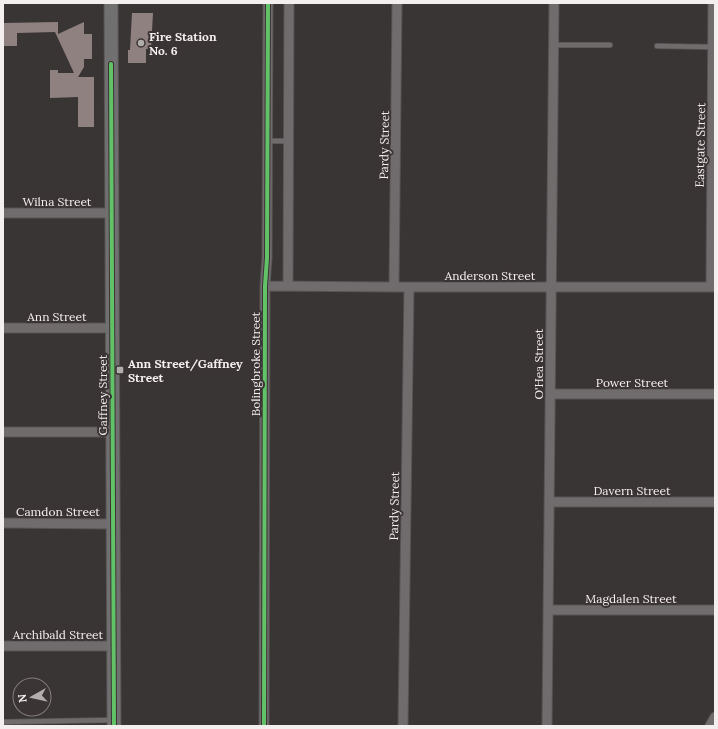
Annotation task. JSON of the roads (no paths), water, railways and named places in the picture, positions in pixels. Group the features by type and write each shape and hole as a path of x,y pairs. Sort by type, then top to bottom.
{"main road":[{"name":"Gaffney Street","path":"111,3 114,723"}],"street":[{"name":"Bolingbroke Street","path":"264,726 265,286 267,258 268,3"},
{"path":"288,3 288,286"},
{"name":"Pardy Street","path":"394,287 397,3"},
{"name":"O'Hea Street","path":"547,726 554,3"},
{"name":"Eastgate Street","path":"713,3 713,287"},
{"name":"Wilna Street","path":"3,212 112,212"},
{"name":"Anderson Street","path":"265,286 713,287"},
{"name":"Pardy Street","path":"404,726 409,287"},
{"name":"Ann Street","path":"3,328 112,328"},
{"name":"Power Street","path":"550,394 715,394"},
{"path":"3,432 112,432"},
{"name":"Davern Street","path":"549,502 715,502"},
{"name":"Camdon Street","path":"3,523 113,524"},
{"name":"Magdalen Street","path":"548,610 715,610"},
{"name":"Archibald Street","path":"3,646 113,646"}],"lane":[{"path":"554,45 610,45"},
{"path":"657,46 714,53"},
{"path":"268,141 288,141"},
{"path":"3,722 114,723"}],"place":[{"name":"Fire Station No. 6","path":"141,43"},
{"name":"Ann Street/Gaffney Street","path":"120,370"}]}
